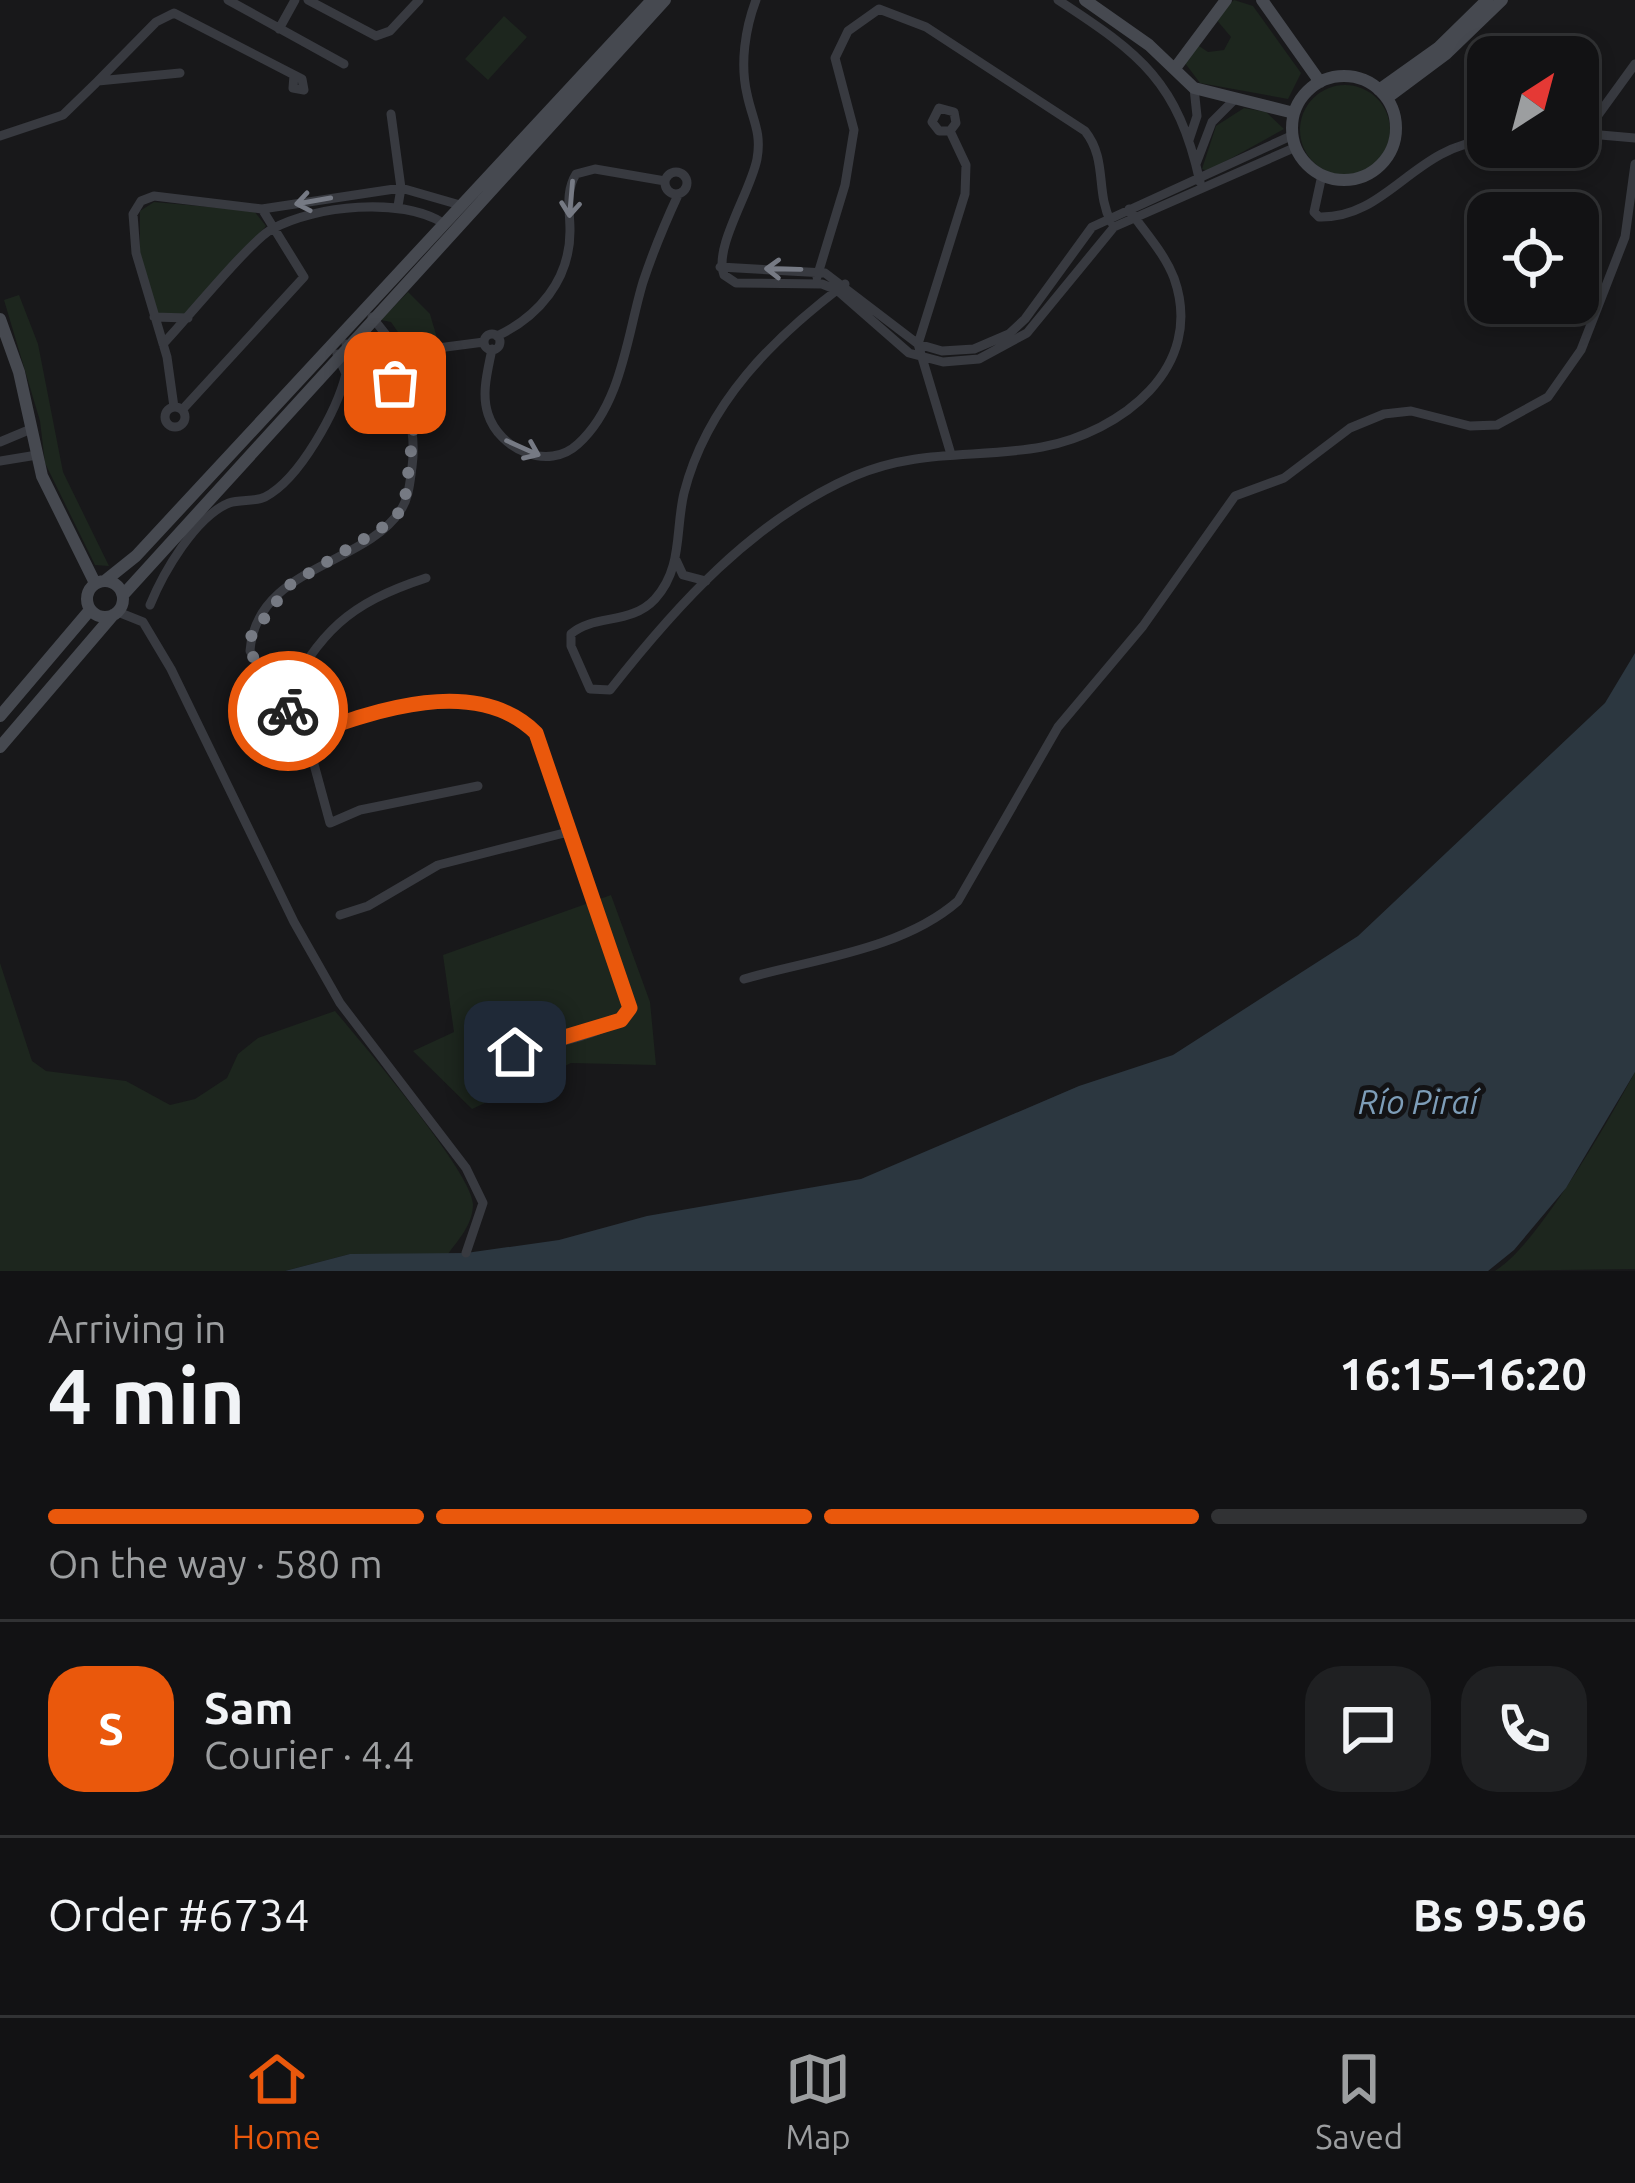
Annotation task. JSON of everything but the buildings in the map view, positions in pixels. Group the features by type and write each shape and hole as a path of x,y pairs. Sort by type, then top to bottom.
{"main road":[{"path":"0,747 116,614 123,595 372,317 460,205 652,0"},
{"path":"91,610 87,593 136,556 665,0"},
{"path":"1084,0 1176,67 1194,88 1294,113"},
{"path":"1176,67 1226,0"},
{"path":"1262,0 1320,82"},
{"path":"1383,94 1487,0"},
{"path":"1383,94 1446,54 1502,0"},
{"path":"1344,76 1383,94 1396,127 1395,142 1379,167 1352,180 1322,175 1294,141 1294,113 1320,82 1344,76"},
{"path":"0,319 37,455 61,519 100,582 123,595"},
{"path":"91,610 116,614"},
{"path":"23,721 4,711 91,610"},
{"path":"58,651 74,664"}],"street":[{"path":"228,0 344,64"},
{"path":"279,28 295,0"},
{"path":"308,0 376,36 391,31 419,0"},
{"path":"756,0 746,37 745,75 760,133 758,157 720,267 736,283 817,277 841,287 918,344 959,351 1009,334 1092,227 1201,185 1294,141"},
{"path":"1058,0 1125,44 1154,72 1176,101 1201,185"},
{"path":"817,277 845,185 854,130 835,58 848,31 879,9 926,27 1085,131 1100,158 1100,197 1111,222"},
{"path":"0,136 63,115 156,22 174,13 294,75"},
{"path":"1599,119 1635,64"},
{"path":"98,81 180,73"},
{"path":"1189,140 1197,116 1194,88"},
{"path":"1196,164 1212,122 1235,98"},
{"path":"391,114 401,188 398,206"},
{"path":"1197,116 1212,122"},
{"path":"950,131 965,165 964,194 918,344 950,452"},
{"path":"1599,135 1635,138"},
{"path":"1322,175 1314,212 1319,217 1354,215 1430,158 1467,147"},
{"path":"744,980 870,946 944,914 958,901 1058,727 1129,644 1241,491 1284,478 1350,428 1384,414 1411,411 1470,426 1497,425 1548,397 1581,350 1625,237 1635,164"},
{"path":"372,317 389,341 444,348 499,344 496,336 537,316 543,306 569,247 568,190 576,174 595,169 665,181"},
{"path":"488,346 485,398 505,440 541,456 573,449 610,396 655,248 678,195 687,188 683,174 672,172 665,181"},
{"path":"665,181 668,191 678,195"},
{"path":"262,208 304,277 178,409 136,253 134,214 141,201 154,196 262,208 401,188 460,205"},
{"path":"163,344 272,229 337,211 398,206 423,210 447,226"},
{"path":"841,287 756,359 719,413 688,478 676,560 648,604 629,617 571,634 571,646 590,689 610,690 646,640 706,581 811,498 892,463 950,452 1028,448 1088,434 1118,419 1158,384 1176,348 1179,298 1166,261 1132,214"},
{"path":"841,287 881,333 920,358 962,362 1009,346 1033,327 1111,222"},
{"path":"154,317 188,318"},
{"path":"377,356 389,341"},
{"path":"150,605 214,511 232,501 266,496 320,437 336,413 346,374 341,349 377,356"},
{"path":"377,356 414,426 404,507 388,524 308,571 277,598 250,638 250,651 307,735 330,823 360,810 478,786"},
{"path":"32,429 3,442 6,460 37,455"},
{"path":"676,560 683,575 706,581"},
{"path":"282,703 293,678 353,608 426,578"},
{"path":"116,614 143,622 171,669 294,922 340,1004 466,1168 483,1202 466,1253"},
{"path":"266,678 293,678"},
{"path":"307,735 399,704 506,712 536,733 625,982 629,1012 621,1020 549,1044 470,1054"},
{"path":"340,916 368,907 438,866 572,831"}],"shaded area":[{"path":"1234,0 1253,6 1301,73 1288,99 1200,83 1185,63 1196,44 1208,52 1224,50 1231,37 1215,18"},
{"path":"504,16 527,37 488,80 465,59"},
{"path":"1345,85 1377,98 1390,130 1377,162 1345,175 1313,162 1300,130 1313,98"},
{"path":"1244,108 1266,112 1284,129 1208,171 1202,169 1216,126"},
{"path":"154,202 254,211 266,226 185,315 157,314 140,253 140,211"},
{"path":"408,292 430,314 439,345 402,338 391,322 381,320"},
{"path":"19,295 38,344 63,472 109,566 95,565 45,463 40,421 4,300"},
{"path":"611,895 650,1002 656,1065 571,1063 472,1109 413,1051 454,1032 443,955"},
{"path":"0,963 32,1061 46,1071 126,1081 170,1105 195,1099 227,1078 238,1054 258,1038 335,1011 455,1165 473,1204 465,1231 448,1254 350,1254 285,1271 0,1271"},
{"path":"1635,1072 1635,1269 1495,1271 1551,1209"}],"water":[{"name":"Río Piraí","path":"1635,653 1635,1072 1566,1188 1514,1250 1488,1271 285,1271 350,1254 466,1253 559,1240 647,1216 861,1179 1079,1086 1173,1055 1358,936 1605,703"}],"way so far":[{"path":"288,711 254,662 250,638 288,586 388,524 404,507 414,426 395,383"}],"route":[{"path":"288,711 307,735 399,704 483,707 522,719 536,733 625,982 630,1008 621,1020 515,1052"}]}
